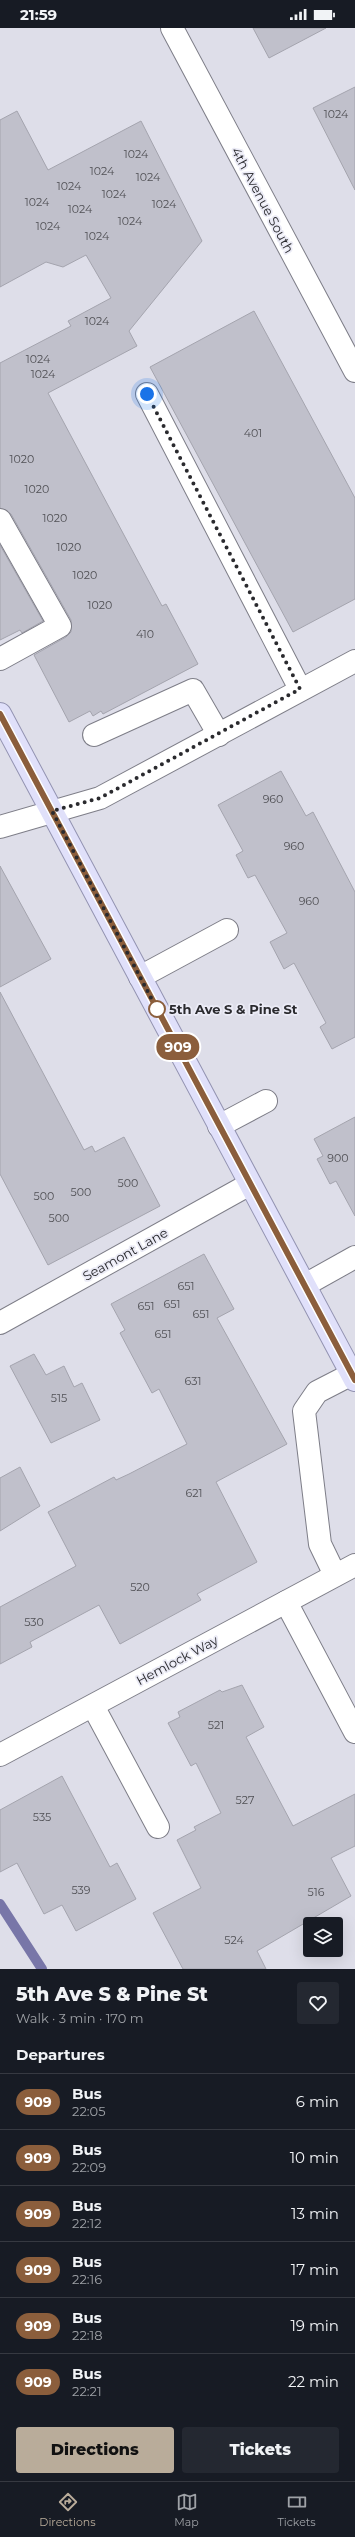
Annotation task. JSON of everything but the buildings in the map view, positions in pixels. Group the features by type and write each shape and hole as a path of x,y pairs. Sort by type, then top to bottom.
{"main road":[{"path":"0,714 353,1377"}],"street":[{"name":"4th Avenue South","path":"172,28 355,371"},
{"path":"147,394 300,689"},
{"path":"0,520 60,626 0,659"},
{"path":"0,827 100,798 219,735 355,660"},
{"path":"94,735 193,690 219,735"},
{"path":"140,976 227,930"},
{"path":"219,1126 266,1101"},
{"name":"Seamont Lane","path":"0,1323 250,1184"},
{"path":"305,1285 355,1257"},
{"path":"335,1575 320,1544 304,1411 317,1392 353,1377"},
{"name":"Hemlock Way","path":"0,1755 355,1565"},
{"path":"286,1602 355,1732"},
{"path":"93,1706 158,1827"}],"waterway":[{"path":"0,1904 42,1969"}],"bus line":[{"name":"909","path":"0,714 355,1380"}],"place":[{"name":"5th Ave S & Pine St","path":"157,1009"}],"route":[{"path":"147,394 300,689 219,735 100,798 52,811 157,1009"}]}
